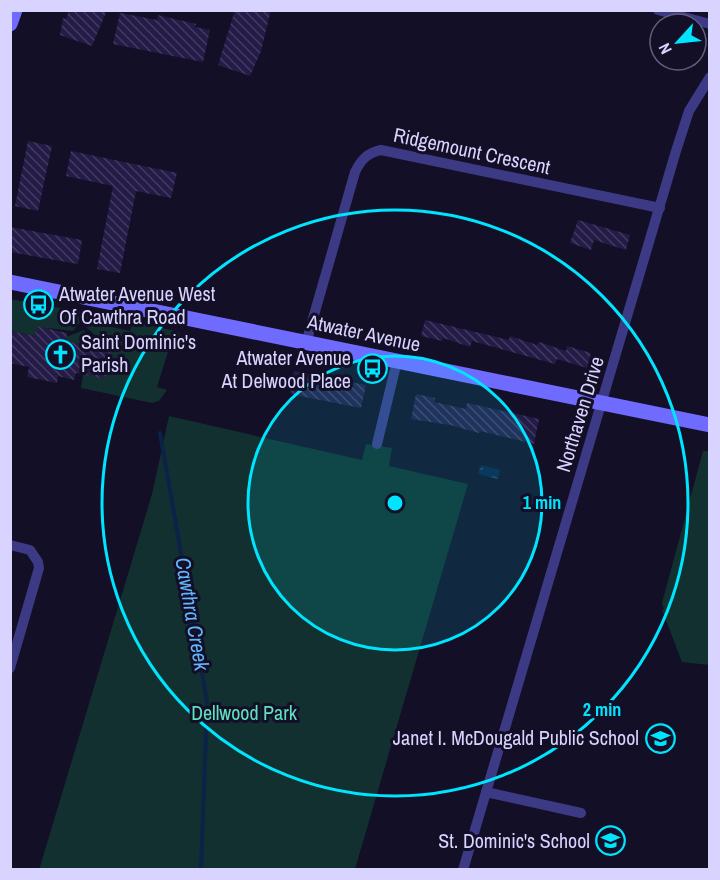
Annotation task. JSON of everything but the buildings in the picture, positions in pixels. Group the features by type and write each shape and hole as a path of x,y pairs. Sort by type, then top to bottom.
{"street":[{"path":"10,24 15,10"},
{"path":"658,10 710,24"},
{"name":"Northaven Drive","path":"463,870 689,111 710,76"},
{"name":"Ridgemount Crescent","path":"306,343 359,163 372,152 381,150 660,208"},
{"name":"Atwater Avenue","path":"10,282 603,405 710,425"},
{"path":"377,444 397,361"},
{"path":"10,545 30,550 39,568 10,668"},
{"path":"486,792 581,813"}],"green space":[{"path":"10,299 82,312 82,320 73,331 37,327 35,336 11,331"},
{"path":"90,312 110,316 108,326 130,331 133,321 179,332 181,342 172,339 157,387 167,390 159,401 152,403 81,388 83,374 105,378 112,346 96,342 97,337 85,326 84,319"},
{"path":"84,330 88,335 86,345 66,341 66,337"},
{"name":"Dellwood Park","path":"169,416 362,460 366,444 392,448 389,466 468,484 355,869 39,870 152,494"},
{"path":"703,451 710,451 709,665 682,662 662,610"}],"water":[{"path":"481,465 500,470 498,479 478,474"}],"waterway":[{"name":"Cawthra Creek","path":"160,433 207,702 201,870"}],"place":[{"name":"Atwater Avenue West Of Cawthra Road","path":"38,305"},
{"name":"Saint Dominic's Parish","path":"60,354"},
{"name":"Atwater Avenue At Delwood Place","path":"372,369"},
{"name":"Janet I. McDougald Public School","path":"660,738"},
{"name":"St. Dominic's School","path":"611,841"}]}
